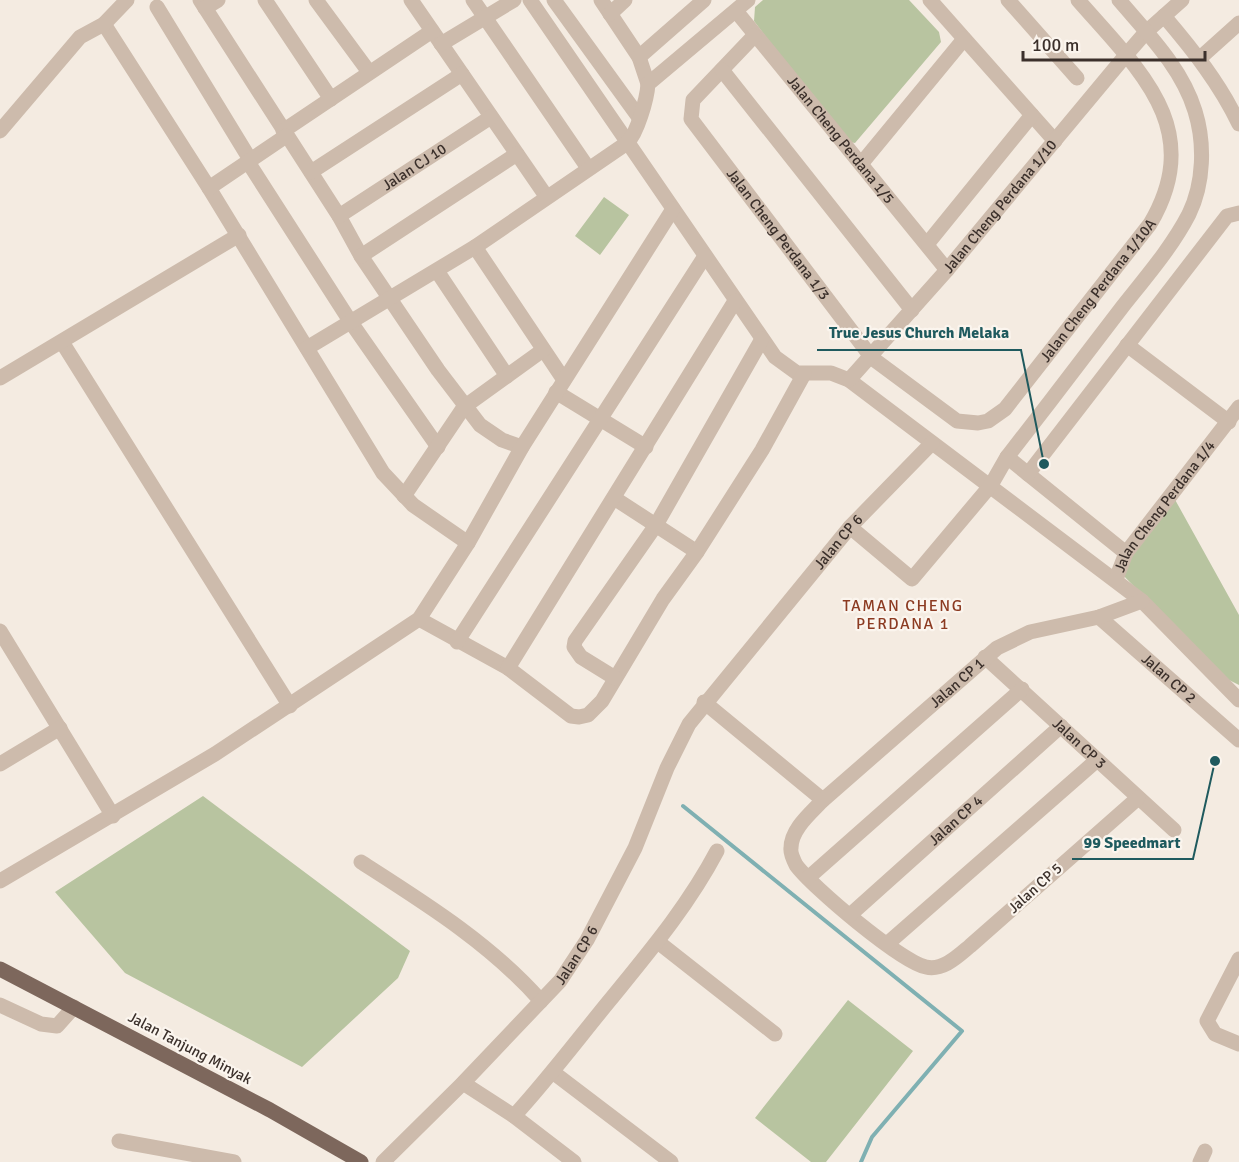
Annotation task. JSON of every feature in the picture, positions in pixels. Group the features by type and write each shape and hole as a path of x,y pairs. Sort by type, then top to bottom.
{"main road":[{"name":"Jalan Tanjung Minyak","path":"0,969 270,1110 361,1162"}],"street":[{"path":"0,131 80,37 104,24 127,0"},
{"path":"218,0 202,4 339,216 389,299 464,407 480,425 502,440 522,447"},
{"path":"265,0 331,99"},
{"path":"316,0 369,72"},
{"path":"411,0 546,196"},
{"path":"473,0 588,168"},
{"path":"441,44 514,0"},
{"path":"530,0 735,301 783,365 791,371 804,374 831,373 849,380 1116,579 1142,601 1239,700"},
{"path":"554,0 638,116"},
{"path":"307,348 475,247 546,196 627,143 636,134 638,116 646,100 648,84 639,57 601,0"},
{"path":"610,14 625,0"},
{"path":"639,57 704,0"},
{"path":"648,84 748,0"},
{"path":"930,0 1055,141"},
{"path":"1008,0 1077,78"},
{"name":"Jalan Cheng Perdana 1/10A","path":"872,358 957,421 978,423 988,421 1005,409 1150,224 1162,204 1171,178 1173,155 1164,111 1155,92 1078,0"},
{"path":"850,527 912,579 991,485 1007,457 1147,275 1189,213 1198,190 1201,166 1201,139 1195,112 1185,86 1146,32 1119,0"},
{"name":"Jalan Cheng Perdana 1/10","path":"849,380 872,358 1146,32 1182,0"},
{"path":"157,8 249,161 350,321 438,447"},
{"name":"Jalan Cheng Perdana 1/5","path":"736,11 754,36 928,243 947,270"},
{"path":"1164,16 1234,100 1239,124"},
{"path":"1200,58 1239,23"},
{"path":"104,24 209,188 370,453 404,496 468,543"},
{"path":"209,188 369,72 432,31"},
{"path":"754,36 722,70 912,310"},
{"path":"861,164 964,39"},
{"name":"Jalan Cheng Perdana 1/3","path":"722,70 693,100 690,109 691,119 872,358"},
{"path":"311,172 462,74"},
{"path":"928,243 1032,115"},
{"name":"Jalan CJ 10","path":"339,216 491,117"},
{"path":"361,256 517,154"},
{"path":"0,880 112,816 290,706 419,619 468,543 522,447 673,208"},
{"path":"1028,474 1227,216 1239,213"},
{"path":"0,378 238,235"},
{"path":"475,247 543,350 560,386 599,420 646,447"},
{"path":"457,642 705,256"},
{"path":"437,271 507,376"},
{"path":"1147,275 1168,291"},
{"path":"508,668 735,301"},
{"path":"615,678 581,657 576,652 575,641 656,525 762,339"},
{"path":"62,342 290,706"},
{"path":"1127,345 1228,422"},
{"path":"404,496 464,407 543,350"},
{"path":"419,619 457,642 508,668 571,716 579,717 595,709 663,599 697,552 762,450 804,374"},
{"name":"Jalan Cheng Perdana 1/4","path":"1116,579 1126,553 1239,407"},
{"name":"Jalan CP 6","path":"383,1162 463,1083 560,981 587,940 634,848 677,746 704,702 850,527 932,443"},
{"path":"1007,457 1126,553"},
{"path":"614,498 697,552"},
{"name":"Jalan CP 1","path":"808,878 795,864 790,850 793,838 803,821 823,800 985,657 1022,635 1099,617 1142,601"},
{"name":"Jalan CP 2","path":"1099,617 1239,740"},
{"path":"0,631 112,816"},
{"name":"Jalan CP 3","path":"985,657 1174,830"},
{"path":"1212,672 1239,687"},
{"path":"1022,689 808,878 887,944 1097,760"},
{"path":"704,702 823,800"},
{"name":"Jalan CP 4","path":"850,915 1061,726"},
{"path":"0,764 60,728"},
{"name":"Jalan CP 5","path":"887,944 911,961 927,968 941,966 956,958 1138,798"},
{"path":"514,1116 554,1073 658,942 700,882 717,851"},
{"path":"361,862 424,903 498,958 542,1001"},
{"path":"658,942 775,1034"},
{"path":"1239,959 1207,1021 1215,1034 1239,1044"},
{"path":"0,1005 41,1024 57,1026 74,1007"},
{"path":"554,1073 671,1162"},
{"path":"463,1083 514,1116 574,1162"},
{"path":"119,1141 234,1162"}],"green space":[{"path":"763,0 909,0 939,32 941,42 855,143 844,141 754,21 755,7"},
{"path":"604,197 629,215 600,255 575,236"},
{"path":"1173,496 1239,615 1239,685 1223,677 1116,568"},
{"path":"203,796 410,951 398,978 302,1067 125,973 55,892"},
{"path":"848,1000 913,1051 826,1162 811,1162 755,1118"}],"waterway":[{"path":"683,806 962,1031 872,1137 861,1162"}],"place":[{"name":"True Jesus Church Melaka","path":"1044,464"},
{"name":"99 Speedmart","path":"1215,761"}],"district":[{"name":"TAMAN CHENG PERDANA 1","path":"903,614"}]}
